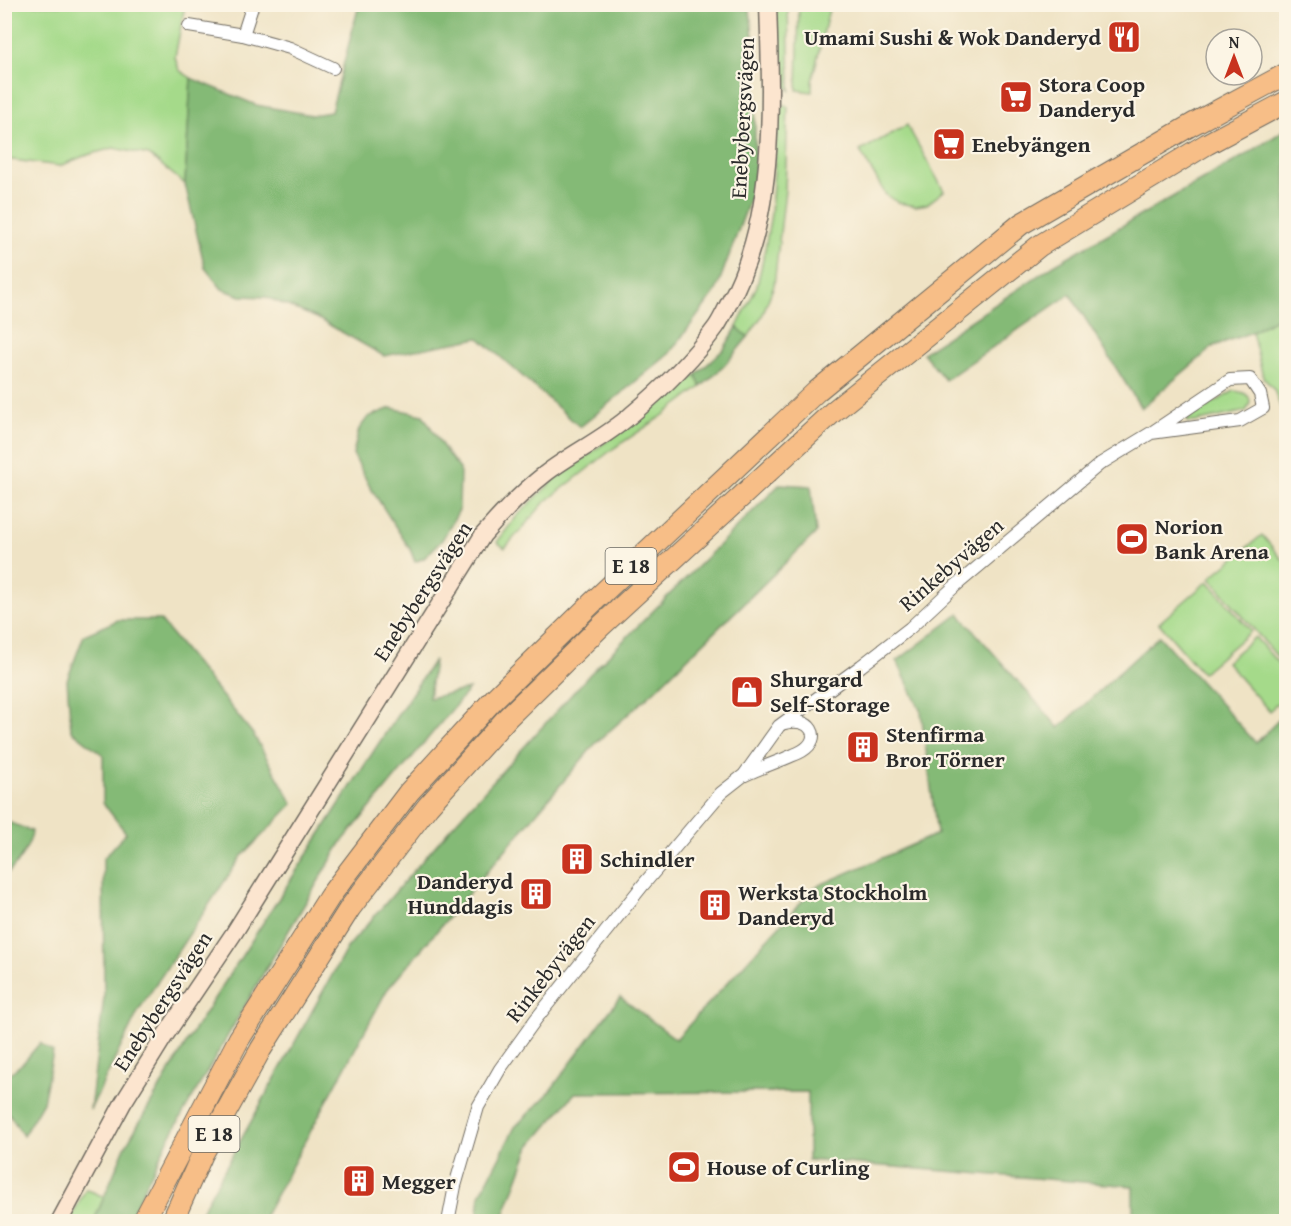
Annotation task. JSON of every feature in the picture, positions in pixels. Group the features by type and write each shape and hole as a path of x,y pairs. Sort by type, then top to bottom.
{"highway":[{"name":"E 18","path":"143,1221 239,1039 330,896 409,792 495,698 817,391 1021,224 1193,124 1287,74"},
{"name":"E 18","path":"172,1221 202,1155 261,1049 350,909 428,806 508,717 602,626 833,412 1039,246 1207,144 1287,102"}],"main road":[{"name":"Enebybergsvägen","path":"59,1221 123,1103 234,933 483,535 511,504 545,474 630,417 684,367 717,326 738,288 754,243 765,189 770,109 768,4"}],"street":[{"path":"243,35 253,4"},
{"path":"189,26 243,35 290,48 333,68"},
{"name":"Rinkebyvägen","path":"744,775 778,726 910,628 954,587 1100,465 1230,380 1250,380 1260,394 1263,408 1255,418 1151,433"},
{"name":"Rinkebyvägen","path":"448,1221 455,1186 478,1107 500,1069 536,1018 643,885 721,793 744,775 802,751 811,744 812,730 804,723 787,722 778,726"}],"green space":[{"path":"724,4 750,10 755,54 755,185 716,291 669,354 580,427 479,338 384,356 317,318 266,297 241,296 222,289 205,268 185,184 191,78 256,105 312,115 331,112 359,5"},
{"path":"5,5 185,5 175,57 179,70 191,78 185,184 149,155 113,148 60,166 5,159"},
{"path":"776,5 788,5 790,90 778,76"},
{"path":"799,5 830,5 812,81 812,92 797,90"},
{"path":"785,105 788,107 785,190 774,285 762,316 748,337 737,327 757,286 764,255 771,214 778,112"},
{"path":"907,125 944,191 927,204 916,206 899,203 886,195 860,151"},
{"path":"1286,129 1286,313 1252,332 1214,346 1141,408 1070,294 945,380 923,353 1054,265 1249,153"},
{"path":"1286,313 1286,418 1274,390 1263,377 1252,332"},
{"path":"737,327 748,337 724,366 701,387 696,375 724,349"},
{"path":"696,375 701,387 614,448 544,503 505,548 497,542 517,516 553,481"},
{"path":"1234,391 1246,394 1250,399 1246,411 1188,422 1187,418"},
{"path":"391,408 423,415 460,469 459,510 442,540 424,558 415,562 410,549 370,487 353,454 359,429 368,417"},
{"path":"780,484 811,486 816,533 653,692 595,744 387,990 262,1221 196,1221 347,948 448,831 590,674"},
{"path":"1262,535 1286,564 1286,667 1210,578"},
{"path":"1208,581 1251,631 1202,673 1159,623"},
{"path":"959,614 1059,728 1159,636 1256,743 1286,712 1285,1221 1133,1221 1133,1186 808,1160 808,1092 575,1093 530,1146 502,1221 477,1221 480,1195 515,1127 547,1095 620,997 676,1039 815,887 937,834 921,712 897,661"},
{"path":"118,620 160,620 253,734 293,804 240,858 140,1008 90,1110 104,997 103,859 126,833 103,803 103,755 71,730 67,680 84,635"},
{"path":"1255,637 1286,672 1286,696 1269,711 1226,662"},
{"path":"434,660 429,698 469,689 341,843 168,1140 128,1221 94,1221 125,1147 194,1030"},
{"path":"5,821 32,831 29,843 22,855 5,875"},
{"path":"40,1043 53,1052 43,1102 23,1136 5,1107 5,1077 23,1063"},
{"path":"86,1189 104,1197 94,1221 69,1222"}],"place":[{"name":"Umami Sushi & Wok Danderyd","path":"1124,37"},
{"name":"Stora Coop Danderyd","path":"1016,97"},
{"name":"Enebyängen","path":"949,144"},
{"name":"Norion Bank Arena","path":"1132,539"},
{"name":"Shurgard Self-Storage","path":"747,692"},
{"name":"Stenfirma Bror Törner","path":"863,747"},
{"name":"Schindler","path":"577,859"},
{"name":"Danderyd Hunddagis","path":"536,894"},
{"name":"Werksta Stockholm Danderyd","path":"715,905"},
{"name":"House of Curling","path":"684,1167"},
{"name":"Megger","path":"359,1181"}]}
